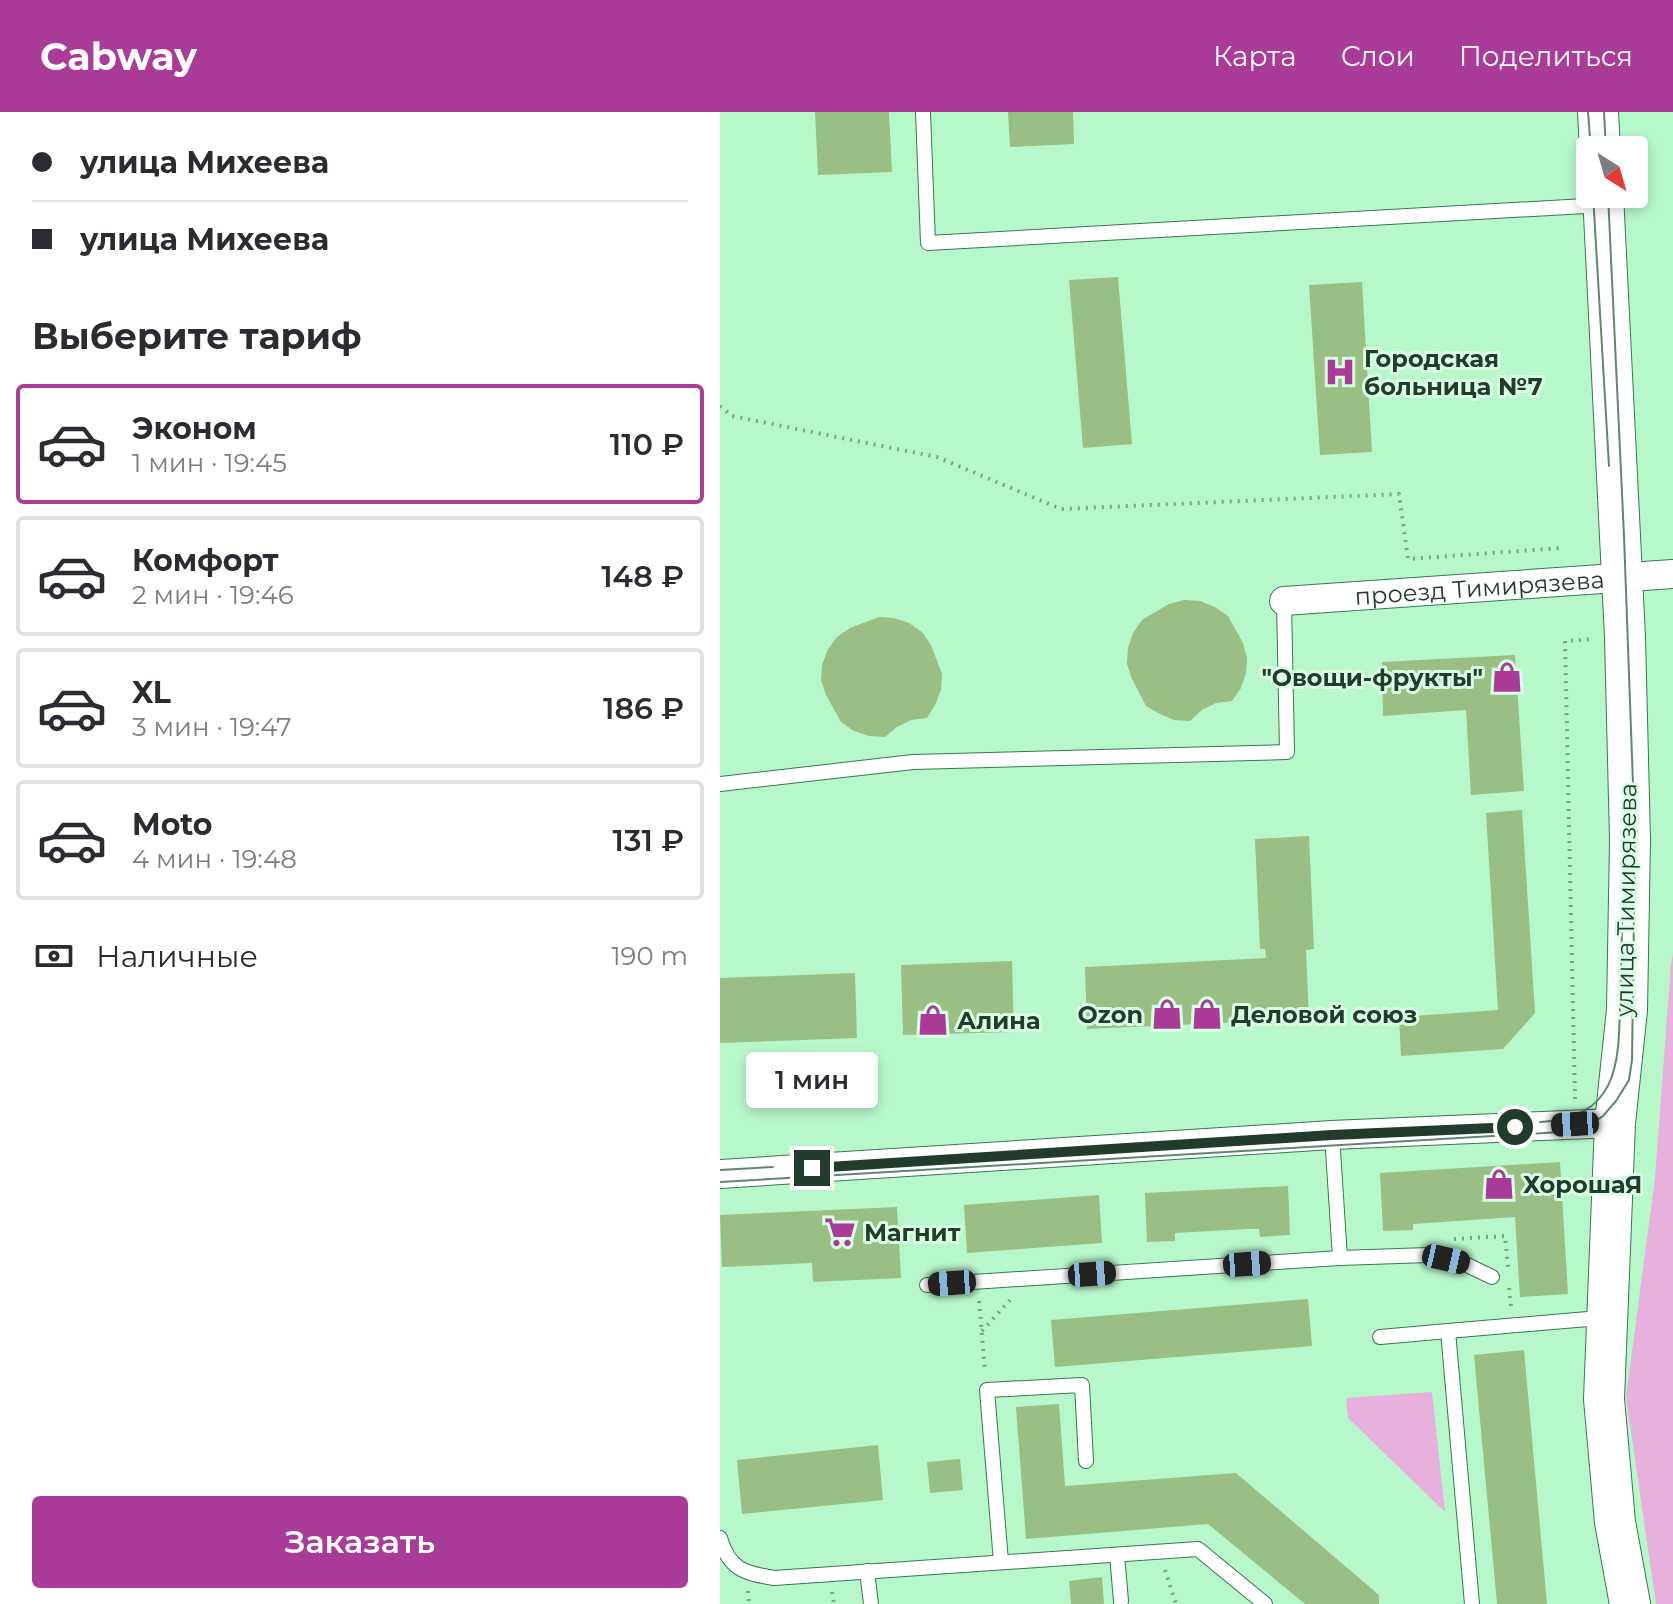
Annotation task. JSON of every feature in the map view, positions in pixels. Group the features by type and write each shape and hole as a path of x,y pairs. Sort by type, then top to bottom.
{"street":[{"path":"1598,112 1599,136"},
{"name":"улица Тимирязева","path":"1603,208 1625,637 1630,840 1627,1010 1615,1123 1604,1399 1615,1522 1630,1604"},
{"name":"проезд Тимирязева","path":"1284,601 1673,574"},
{"path":"720,1174 1332,1135 1615,1123"}],"lane":[{"path":"923,112 928,243 1576,202"},
{"path":"720,784 913,762 1287,752 1284,601"},
{"path":"1332,1135 1340,1258"},
{"path":"927,1285 1428,1255 1463,1263 1492,1277"},
{"path":"1380,1337 1606,1316"},
{"path":"1448,1331 1472,1604"},
{"path":"1001,1562 987,1390 1082,1385 1086,1461"},
{"path":"720,1538 725,1555 746,1573 774,1578 1198,1549 1265,1604"},
{"path":"1117,1555 1121,1601"},
{"path":"867,1571 871,1604"}],"path":[{"path":"720,406 732,416 937,457 1061,509 1399,494 1408,559 1561,548"},
{"path":"1575,1124 1565,641 1625,637"},
{"path":"982,1331 1030,1278"},
{"path":"977,1281 987,1390"},
{"path":"1159,1552 1176,1604"}],"shaded area":[{"path":"1673,954 1673,1604 1656,1604 1626,1397 1655,1178"},
{"path":"1432,1392 1445,1512 1348,1418 1346,1398"}],"building":[{"path":"815,112 889,112 892,172 818,175"},
{"path":"1008,112 1073,112 1074,144 1010,147"},
{"path":"1118,277 1132,444 1083,448 1069,280"},
{"path":"1362,282 1372,452 1320,455 1309,285"},
{"path":"1184,600 1200,601 1228,616 1243,643 1247,658 1241,688 1232,701 1216,703 1190,721 1174,720 1146,706 1127,664 1133,633 1142,620 1169,604"},
{"path":"879,617 909,623 922,632 931,645 942,674 941,690 927,718 911,720 885,737 854,731 841,722 821,680 822,665 837,637 850,628"},
{"path":"1515,655 1524,791 1471,795 1466,710 1383,716 1382,662"},
{"path":"1522,810 1535,1013 1503,1049 1401,1056 1399,1017 1498,1010 1486,813"},
{"path":"1309,836 1314,949 1306,950 1309,1019 1087,1029 1085,967 1266,958 1265,949 1260,949 1255,839"},
{"path":"1012,961 1014,1032 903,1035 901,965"},
{"path":"855,973 857,1038 720,1043 720,978"},
{"path":"1560,1162 1568,1294 1520,1297 1515,1217 1413,1224 1413,1230 1383,1231 1380,1173"},
{"path":"1288,1186 1290,1235 1260,1237 1259,1229 1248,1229 1175,1233 1175,1241 1147,1242 1145,1193"},
{"path":"1099,1195 1102,1243 967,1253 964,1205"},
{"path":"897,1207 901,1278 813,1282 812,1263 722,1267 720,1215"},
{"path":"1308,1299 1312,1346 1055,1367 1051,1320"},
{"path":"1524,1350 1547,1604 1497,1604 1474,1355"},
{"path":"1059,1404 1065,1486 1236,1473 1379,1595 1379,1604 1305,1604 1208,1524 1026,1539 1016,1407"},
{"path":"878,1445 883,1500 742,1514 737,1460"},
{"path":"960,1459 963,1490 930,1493 927,1462"},
{"path":"1102,1577 1104,1604 1071,1604 1069,1581"}],"tram line":[{"path":"1588,112 1590,136"},
{"path":"1604,112 1605,136"},
{"path":"1594,208 1609,466"},
{"path":"720,1182 1561,1132 1584,1129 1603,1116 1629,1080 1632,1060 1635,840 1609,208"},
{"path":"1540,1122 1566,1118 1585,1110 1599,1099 1608,1085 1618,1048 1622,917"},
{"path":"720,1170 773,1167"}],"place":[{"name":"Городская больница №7","path":"1340,372"},
{"name":"\"Овощи-фрукты\"","path":"1507,677"},
{"name":"Ozon","path":"1167,1014"},
{"name":"Деловой союз","path":"1207,1014"},
{"name":"Алина","path":"933,1020"},
{"name":"ХорошаЯ","path":"1499,1184"},
{"name":"Магнит","path":"840,1232"}],"route":[{"path":"812,1168 1332,1135 1515,1127"}]}
